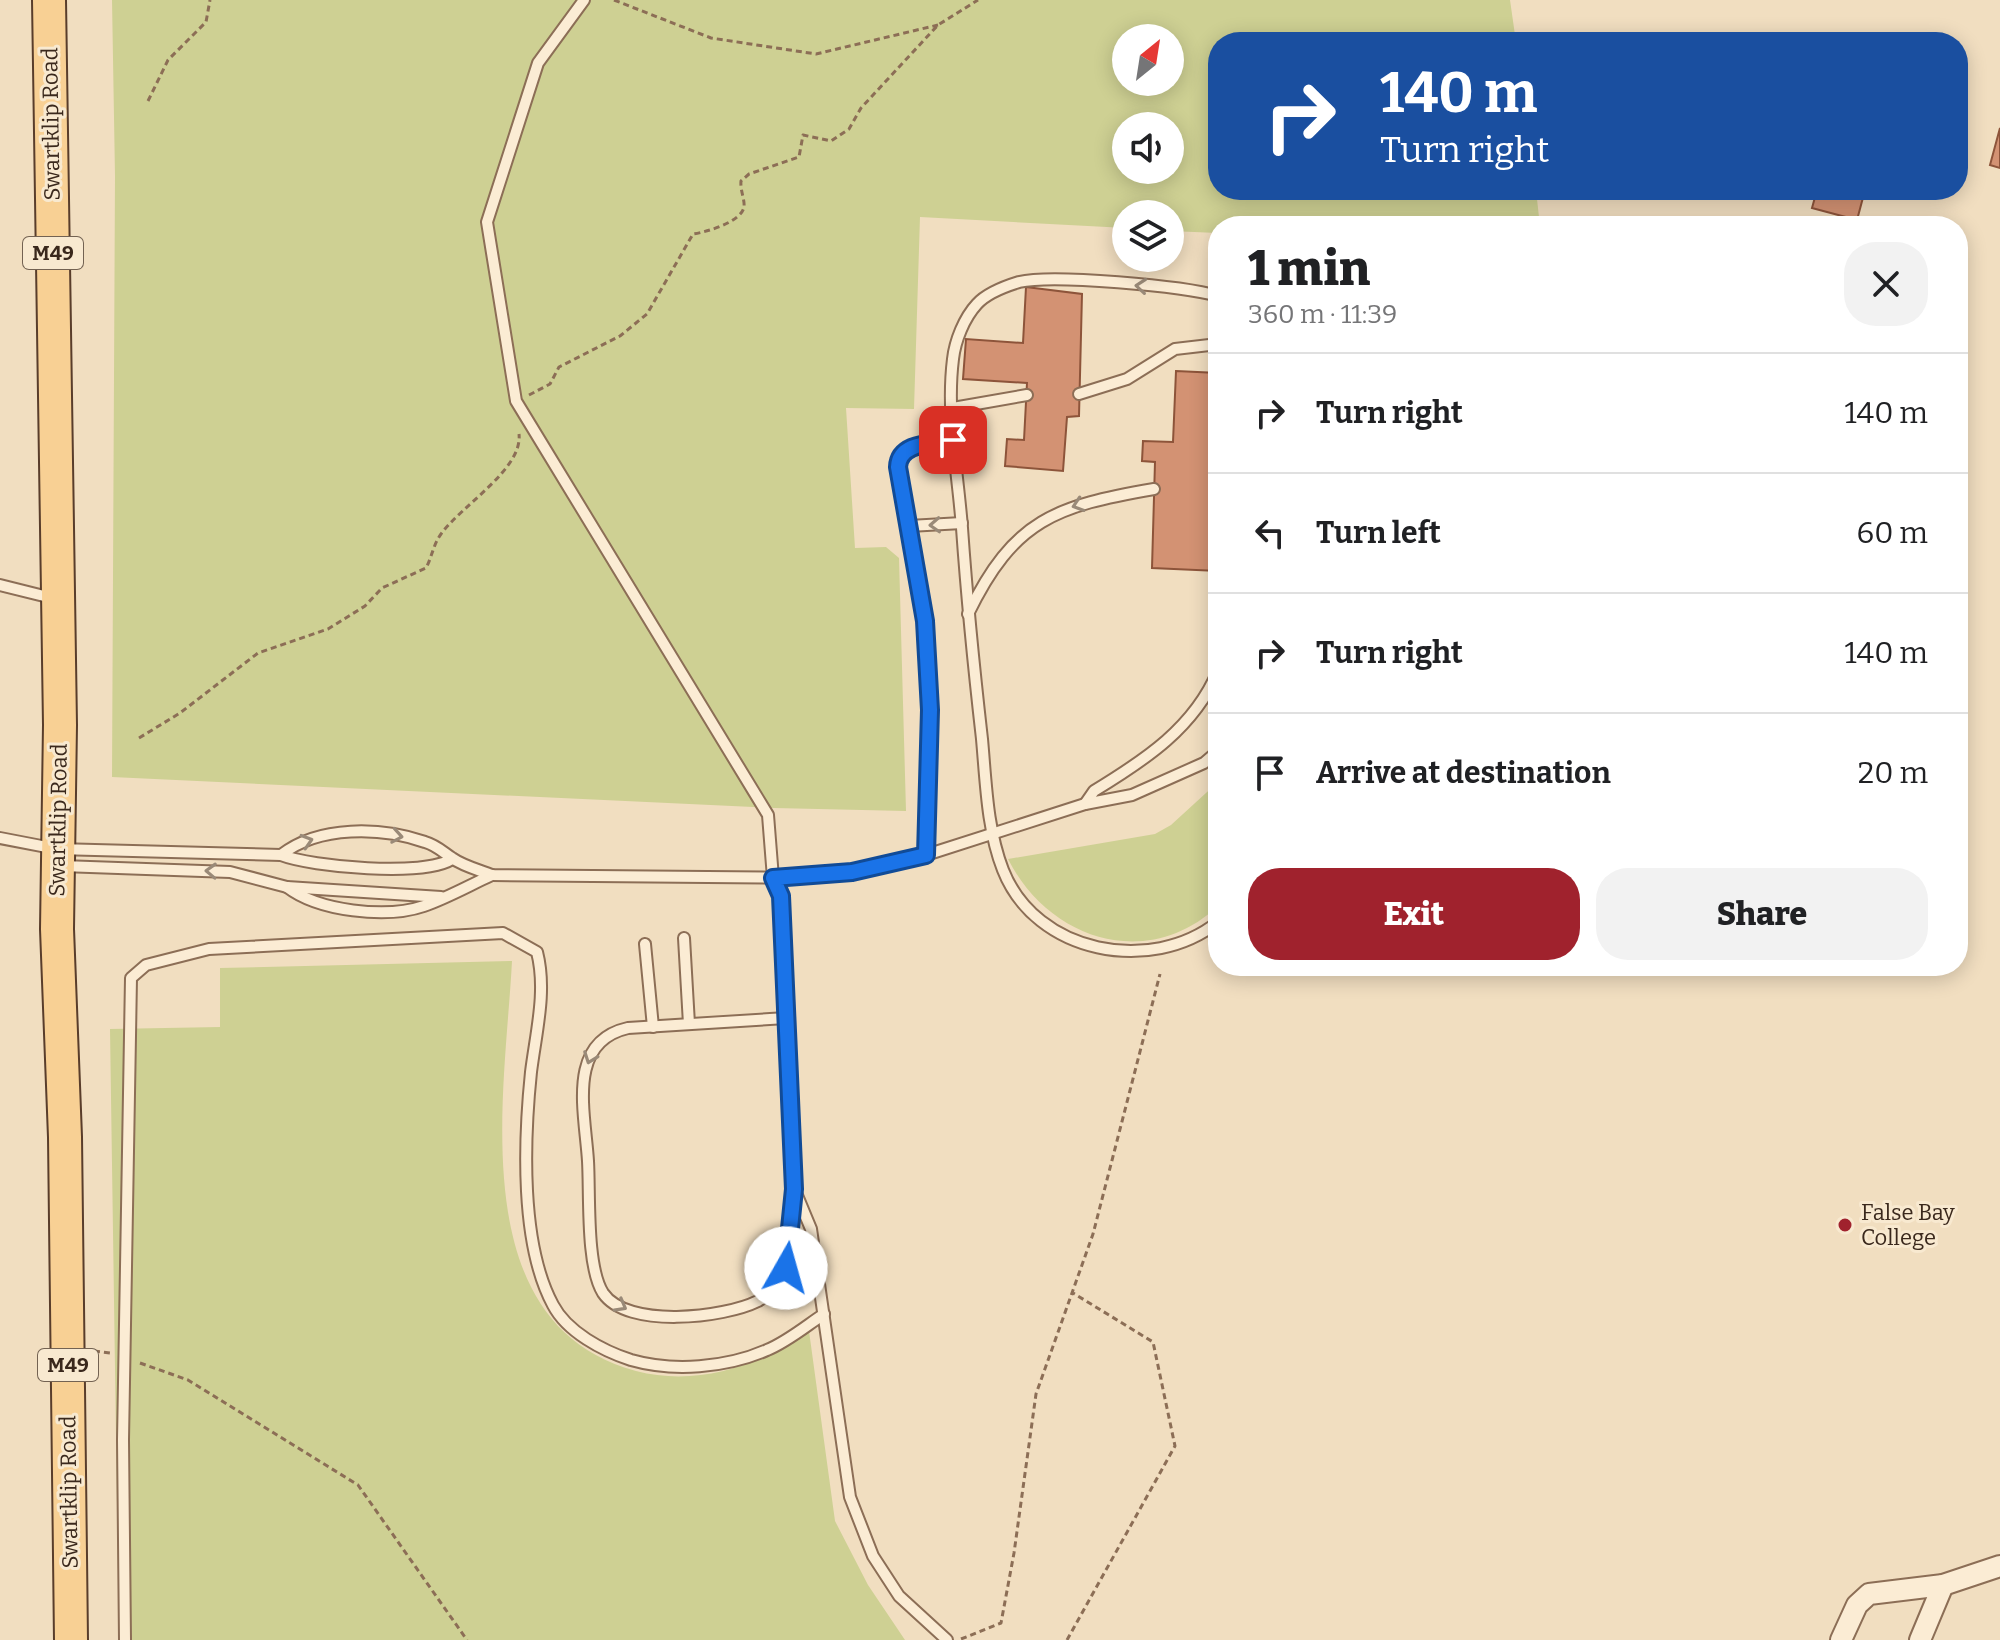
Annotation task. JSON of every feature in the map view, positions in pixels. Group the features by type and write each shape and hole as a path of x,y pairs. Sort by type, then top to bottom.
{"main road":[{"name":"Swartklip Road","path":"49,0 58,600 57,857 71,1640"}],"street":[{"path":"1841,1640 1857,1605 1869,1594 1943,1585 2000,1566"},
{"path":"1920,1640 1943,1585"}],"lane":[{"path":"584,0 538,63 487,222 516,401 768,815 773,878 781,896 794,1189 786,1268 772,1292 756,1302 732,1309 650,1316 610,1302 597,1280 594,1259 585,1066 590,1052 608,1033 786,1018"},
{"path":"1208,293 1040,280 1019,282 977,304 957,341 953,359 953,440 968,614 992,834 1004,872 1023,901 1047,925 1078,941 1108,950 1153,950 1183,942 1208,928"},
{"path":"1079,394 1127,379 1175,349 1208,345"},
{"path":"953,408 1027,395"},
{"path":"926,855 930,710 925,621 898,458 907,448 953,440"},
{"path":"968,614 1000,560 1039,524 1081,503 1154,489"},
{"path":"909,526 962,523"},
{"path":"0,585 58,600"},
{"path":"1085,804 1094,791 1186,725 1208,695"},
{"path":"281,855 297,843 328,835 377,833 426,842 452,859 492,875 773,878 852,872 926,855 1085,804 1132,795 1175,777 1208,757"},
{"path":"0,838 57,857 230,872 287,887 441,897"},
{"path":"57,857 281,855 315,865 350,867 436,866 452,859"},
{"path":"287,887 311,902 358,910 424,906 492,875"},
{"path":"125,1640 125,1358 131,978 146,965 209,949 503,933 537,952 544,978 529,1092 527,1152 534,1254 554,1307 589,1342 645,1364 690,1368 768,1350 824,1314"},
{"path":"684,938 689,1024"},
{"path":"645,944 653,1027"},
{"path":"794,1189 811,1229 850,1497 873,1556 899,1596 947,1640"}],"path":[{"path":"148,101 168,60 206,22 210,0"},
{"path":"614,0 711,38 816,54 938,25"},
{"path":"139,738 180,713 258,653 328,629 365,606 382,588 426,568 439,537 466,504 500,479 520,445 516,401 550,384 559,367 620,336 647,314 693,234 739,216 745,205 741,181 749,174 799,157 803,135 831,141 849,129 871,97 938,25 978,0"},
{"path":"958,1640 1001,1623 1036,1394 1093,1234 1160,974"},
{"path":"1067,1640 1175,1446 1153,1342 1073,1293"},
{"path":"68,1352 103,1350 188,1380 358,1485 467,1640"}],"green space":[{"path":"112,0 1510,0 1515,32 1208,32 1208,200 1537,200 1539,216 1208,216 1208,233 1184,232 1184,200 1112,200 1112,227 920,217 914,409 846,408 855,548 886,547 899,558 906,811 774,808 112,777 115,176"},
{"path":"1208,791 1208,913 1190,926 1161,938 1131,941 1102,938 1074,927 1048,910 1026,887 1008,859 1155,834 1171,825"},
{"path":"512,961 502,1138 506,1199 518,1256 542,1306 580,1345 636,1371 659,1375 704,1375 727,1370 769,1354 809,1331 835,1521 868,1585 905,1640 119,1640 110,1029 220,1027 220,968"}],"building":[{"path":"2000,128 2000,168 1990,165"},
{"path":"1814,200 1862,200 1858,216 1842,216 1812,208"},
{"path":"1026,287 1082,294 1079,416 1067,417 1063,471 1005,466 1007,439 1024,440 1027,383 963,379 966,339 1023,343"},
{"path":"1176,371 1208,373 1208,571 1152,568 1155,462 1142,461 1143,441 1173,442"}],"place":[{"name":"False Bay College","path":"1845,1225"}],"route":[{"path":"786,1268 794,1189 781,896 773,878 804,878 872,869 926,855 930,710 925,621 898,458 907,448 953,440"}]}
